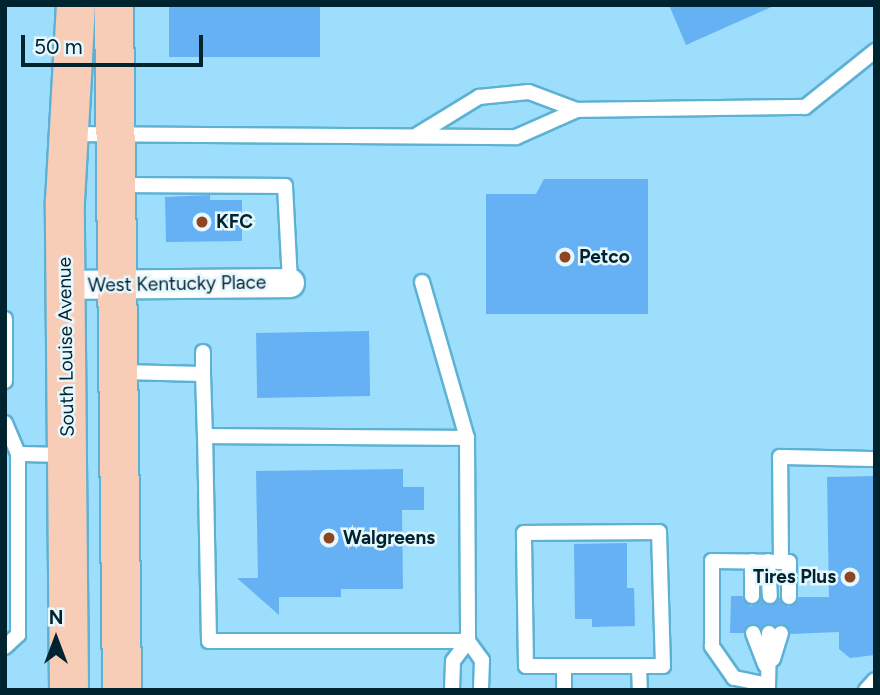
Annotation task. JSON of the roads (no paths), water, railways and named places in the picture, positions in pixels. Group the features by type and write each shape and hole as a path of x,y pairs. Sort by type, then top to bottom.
{"main road":[{"name":"South Louise Avenue","path":"69,690 66,134 75,5"},
{"path":"114,5 116,372 122,690"}],"street":[{"name":"West Kentucky Place","path":"65,285 290,283"}],"lane":[{"path":"416,136 479,97 528,92 577,110 805,107 875,51"},
{"path":"66,134 516,137 577,110"},
{"path":"114,185 285,186 290,283"},
{"path":"422,282 467,438 468,641 453,662 452,690"},
{"path":"5,319 5,381"},
{"path":"203,352 209,641 468,641"},
{"path":"116,372 203,374"},
{"path":"5,423 18,454 18,635 5,647"},
{"path":"205,436 467,438"},
{"path":"18,454 68,455"},
{"path":"770,596 775,561 780,457 875,458"},
{"path":"660,532 663,666 639,666 526,666 524,534 660,532"},
{"path":"768,683 734,678 712,646 712,561 789,562 789,597"},
{"path":"752,561 752,596"},
{"path":"753,633 768,683"},
{"path":"768,683 775,633"},
{"path":"468,641 482,660 481,690"},
{"path":"564,666 564,690"},
{"path":"639,666 640,690"},
{"path":"866,690 875,680"}],"place":[{"name":"KFC","path":"202,222"},
{"name":"Petco","path":"565,257"},
{"name":"Walgreens","path":"329,538"},
{"name":"Tires Plus","path":"850,577"}]}
